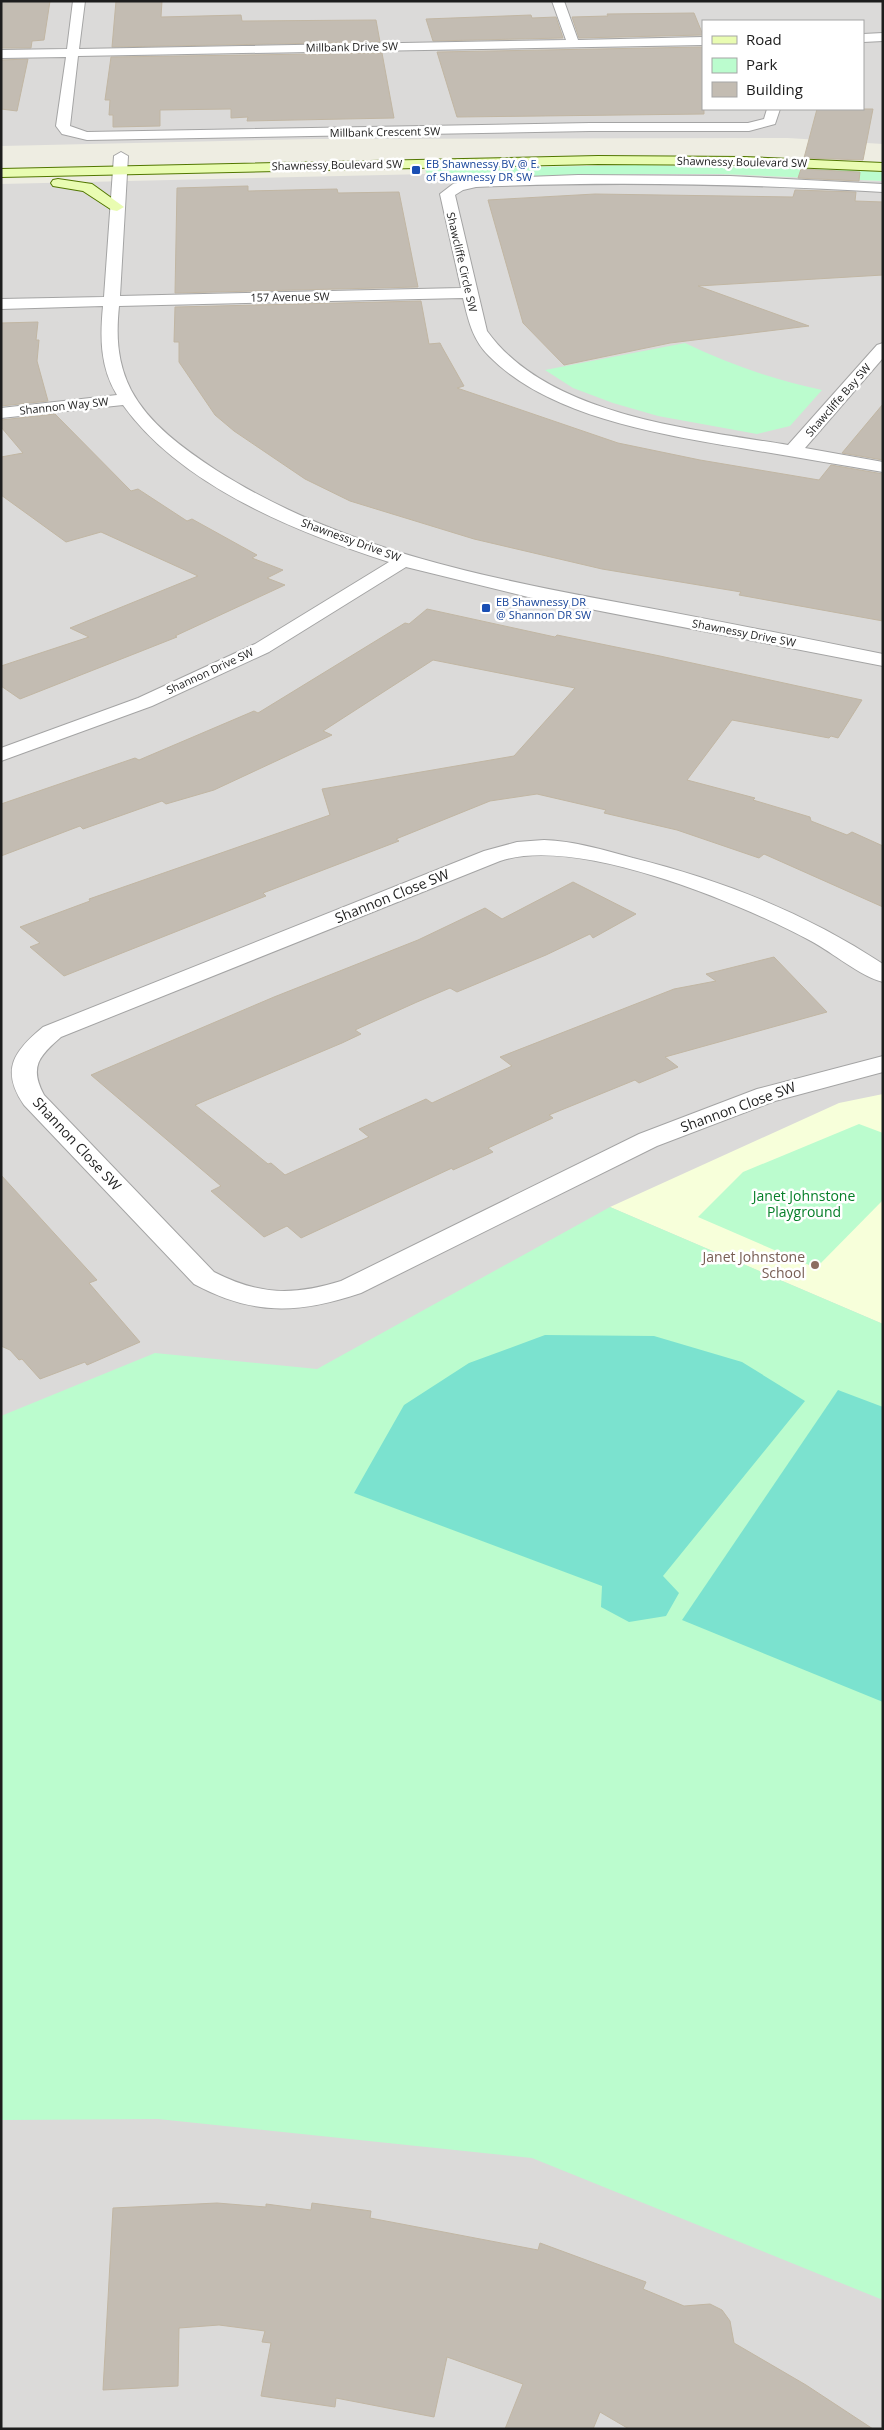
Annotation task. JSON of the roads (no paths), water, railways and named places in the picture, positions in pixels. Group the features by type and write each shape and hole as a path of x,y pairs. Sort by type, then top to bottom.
{"main road":[{"name":"Shawnessy Boulevard SW","path":"1,173 121,160 744,161 883,168"},
{"path":"1,179 82,186 93,190 117,207"}],"street":[{"path":"71,53 79,1"},
{"path":"558,1 573,43"},
{"path":"864,38 883,37"},
{"name":"Millbank Drive SW","path":"1,54 702,41"},
{"name":"Millbank Crescent SW","path":"71,53 63,126 67,131 87,136 580,128 749,128 770,121 773,110"},
{"name":"Shawnessy Drive SW","path":"121,160 108,354 126,399 171,446 207,473 257,503 340,539 405,560 521,589 883,660"},
{"name":"Shawcliffe Circle SW","path":"883,188 664,180 463,185 452,189 447,194 468,293 479,330 486,343 505,363 537,386 582,405 630,421 701,436 883,467"},
{"name":"157 Avenue SW","path":"1,304 468,293"},
{"name":"Shawcliffe Bay SW","path":"793,451 883,348"},
{"name":"Shannon Way SW","path":"1,413 126,399"},
{"name":"Shannon Drive SW","path":"1,755 145,702 262,648 405,560"},
{"name":"Shannon Close SW","path":"883,975 820,936 766,909 675,876 576,851 544,847 516,848 52,1032 35,1046 26,1060 23,1076 24,1085 33,1099 204,1278 238,1294 278,1302 318,1298 351,1287 648,1140 726,1109 824,1078 883,1064"}],"place":[{"name":"EB Shawnessy BV @ E. of Shawnessy DR SW","path":"416,170"},
{"name":"EB Shawnessy DR @ Shannon DR SW","path":"486,608"},
{"name":"Janet Johnstone School","path":"815,1265"}],"park label":[{"name":"Janet Johnstone Playground","path":"804,1204"}]}
